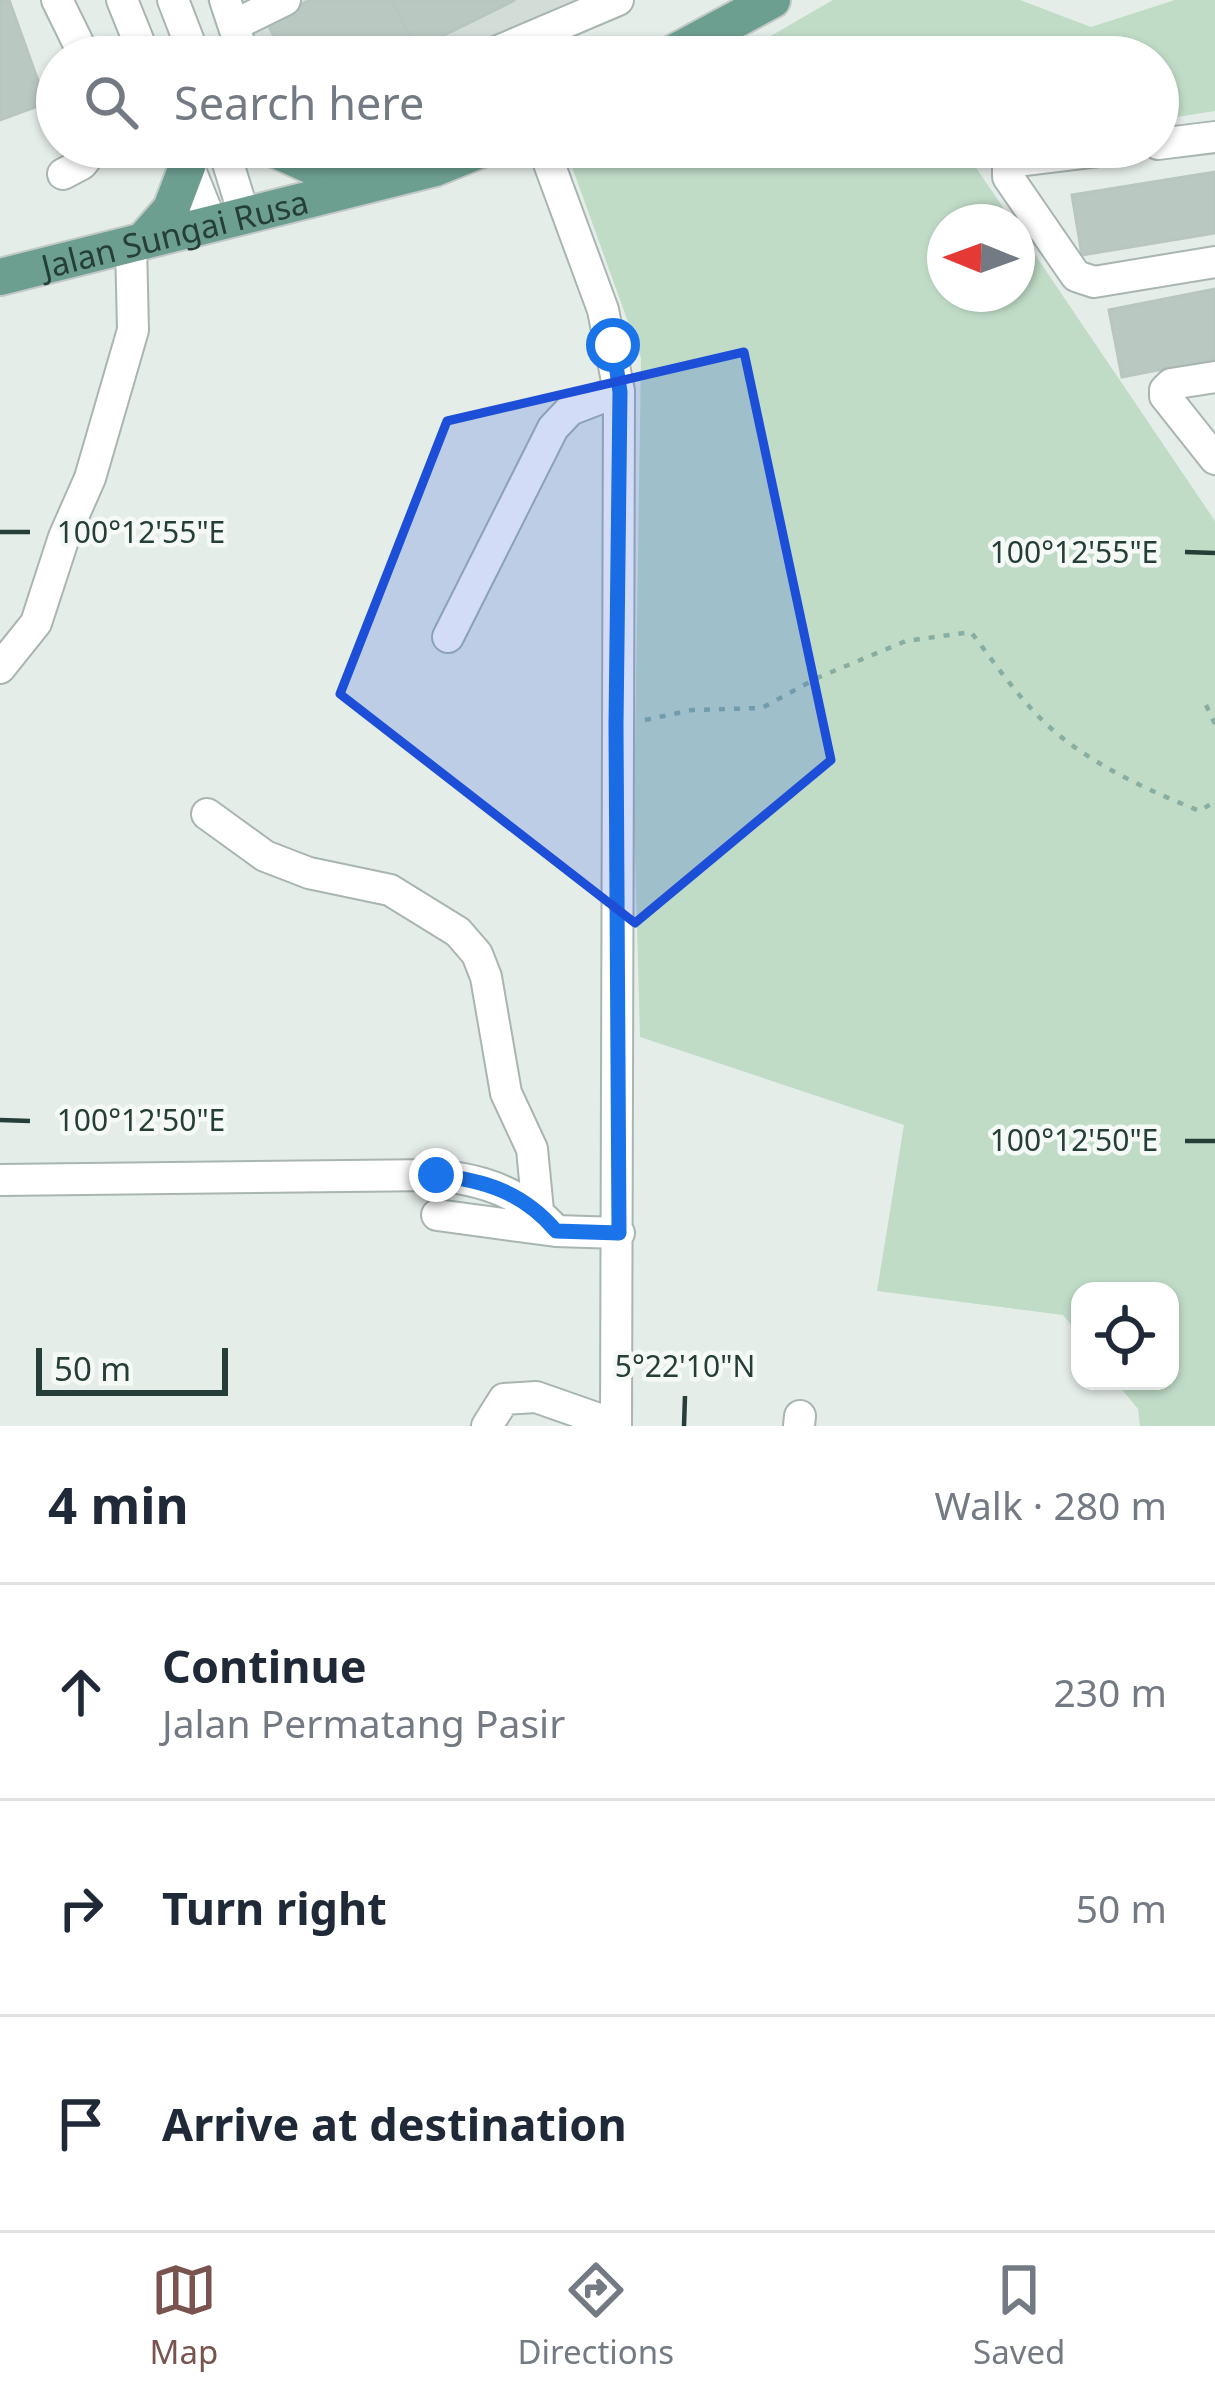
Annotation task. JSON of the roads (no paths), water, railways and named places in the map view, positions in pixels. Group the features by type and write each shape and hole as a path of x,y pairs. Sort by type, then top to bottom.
{"main road":[{"path":"696,36 727,14 772,0"},
{"path":"137,242 171,209 182,168"},
{"path":"316,168 358,187"},
{"name":"Jalan Sungai Rusa","path":"0,277 435,168"}],"street":[{"path":"57,0 75,36"},
{"path":"122,0 137,36"},
{"path":"173,0 187,36"},
{"path":"230,12 285,0"},
{"path":"533,36 618,0"},
{"path":"1179,141 1215,137"},
{"path":"63,174 74,168"},
{"path":"193,168 228,220"},
{"path":"224,168 228,220"},
{"path":"488,1426 504,1400 523,1395 616,1425 620,392 603,310 551,168"},
{"path":"1008,168 1008,177 1076,276 1094,282 1215,262"},
{"path":"0,668 36,623 64,537 90,478 133,330 137,242"},
{"path":"1215,377 1171,384 1165,396 1215,458"},
{"path":"448,637 553,428 570,410 620,392"},
{"path":"207,814 265,856 288,866 390,890 458,932 477,954 486,977 506,1093 532,1149 547,1221"},
{"path":"0,1180 436,1175 490,1185 520,1197 547,1221"},
{"path":"437,1215 547,1221 619,1233"}]}
